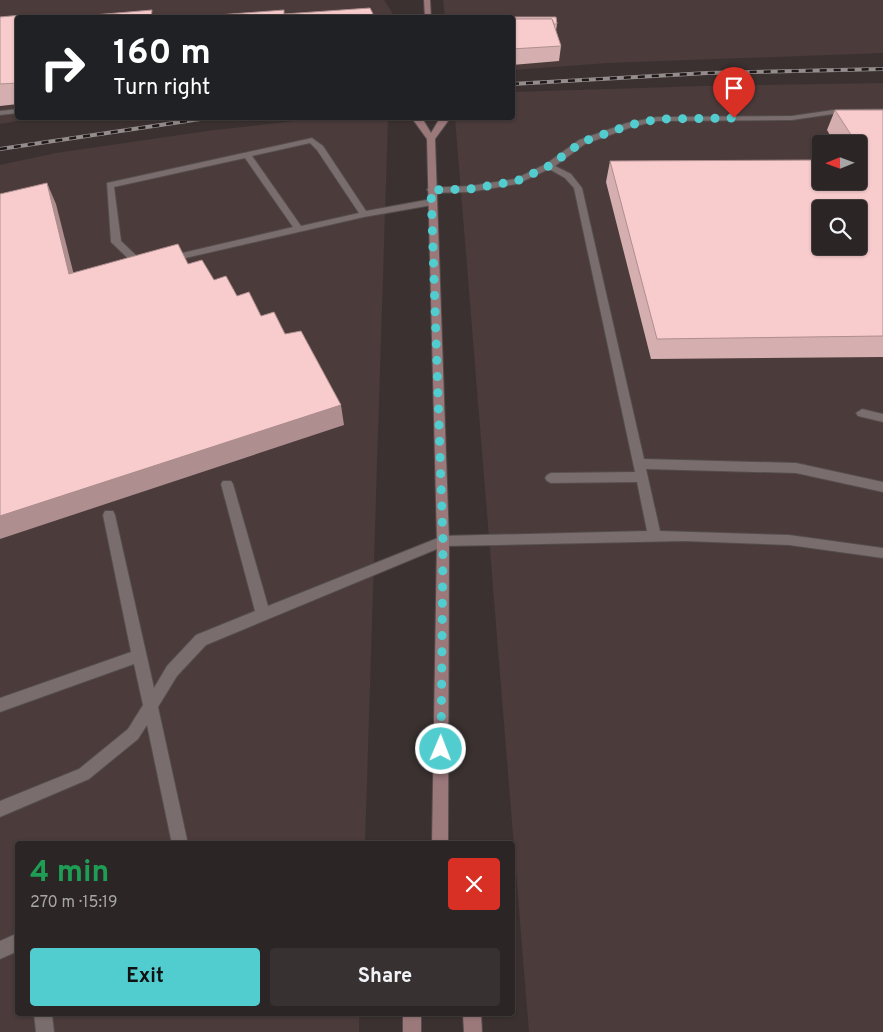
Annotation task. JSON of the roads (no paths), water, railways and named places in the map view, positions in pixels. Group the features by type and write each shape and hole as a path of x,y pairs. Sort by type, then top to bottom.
{"main road":[{"path":"427,0 428,15"},
{"path":"418,120 431,139 443,541 440,841"},
{"path":"431,139 444,120"},
{"path":"412,1016 412,1032"},
{"path":"472,1016 473,1032"}],"lane":[{"path":"0,113 15,111"},
{"path":"364,214 331,162 312,140 110,185 116,242 141,266 364,214 432,196 498,186 517,181 549,166 582,142 630,125 658,119 792,118 833,112 883,112"},
{"path":"247,155 299,229"},
{"path":"549,166 568,176 578,188 654,537"},
{"path":"862,413 883,418"},
{"path":"639,464 796,468 883,486"},
{"path":"551,478 640,477"},
{"path":"227,484 263,614"},
{"path":"108,515 179,841"},
{"path":"0,809 84,774 133,734 172,671 201,640 443,541 654,537 789,540 883,553"},
{"path":"0,705 138,656"},
{"path":"0,950 15,943"},
{"path":"43,1016 45,1032"}],"railway":[{"path":"515,84 707,73 883,69"},
{"path":"0,149 194,120"}]}
